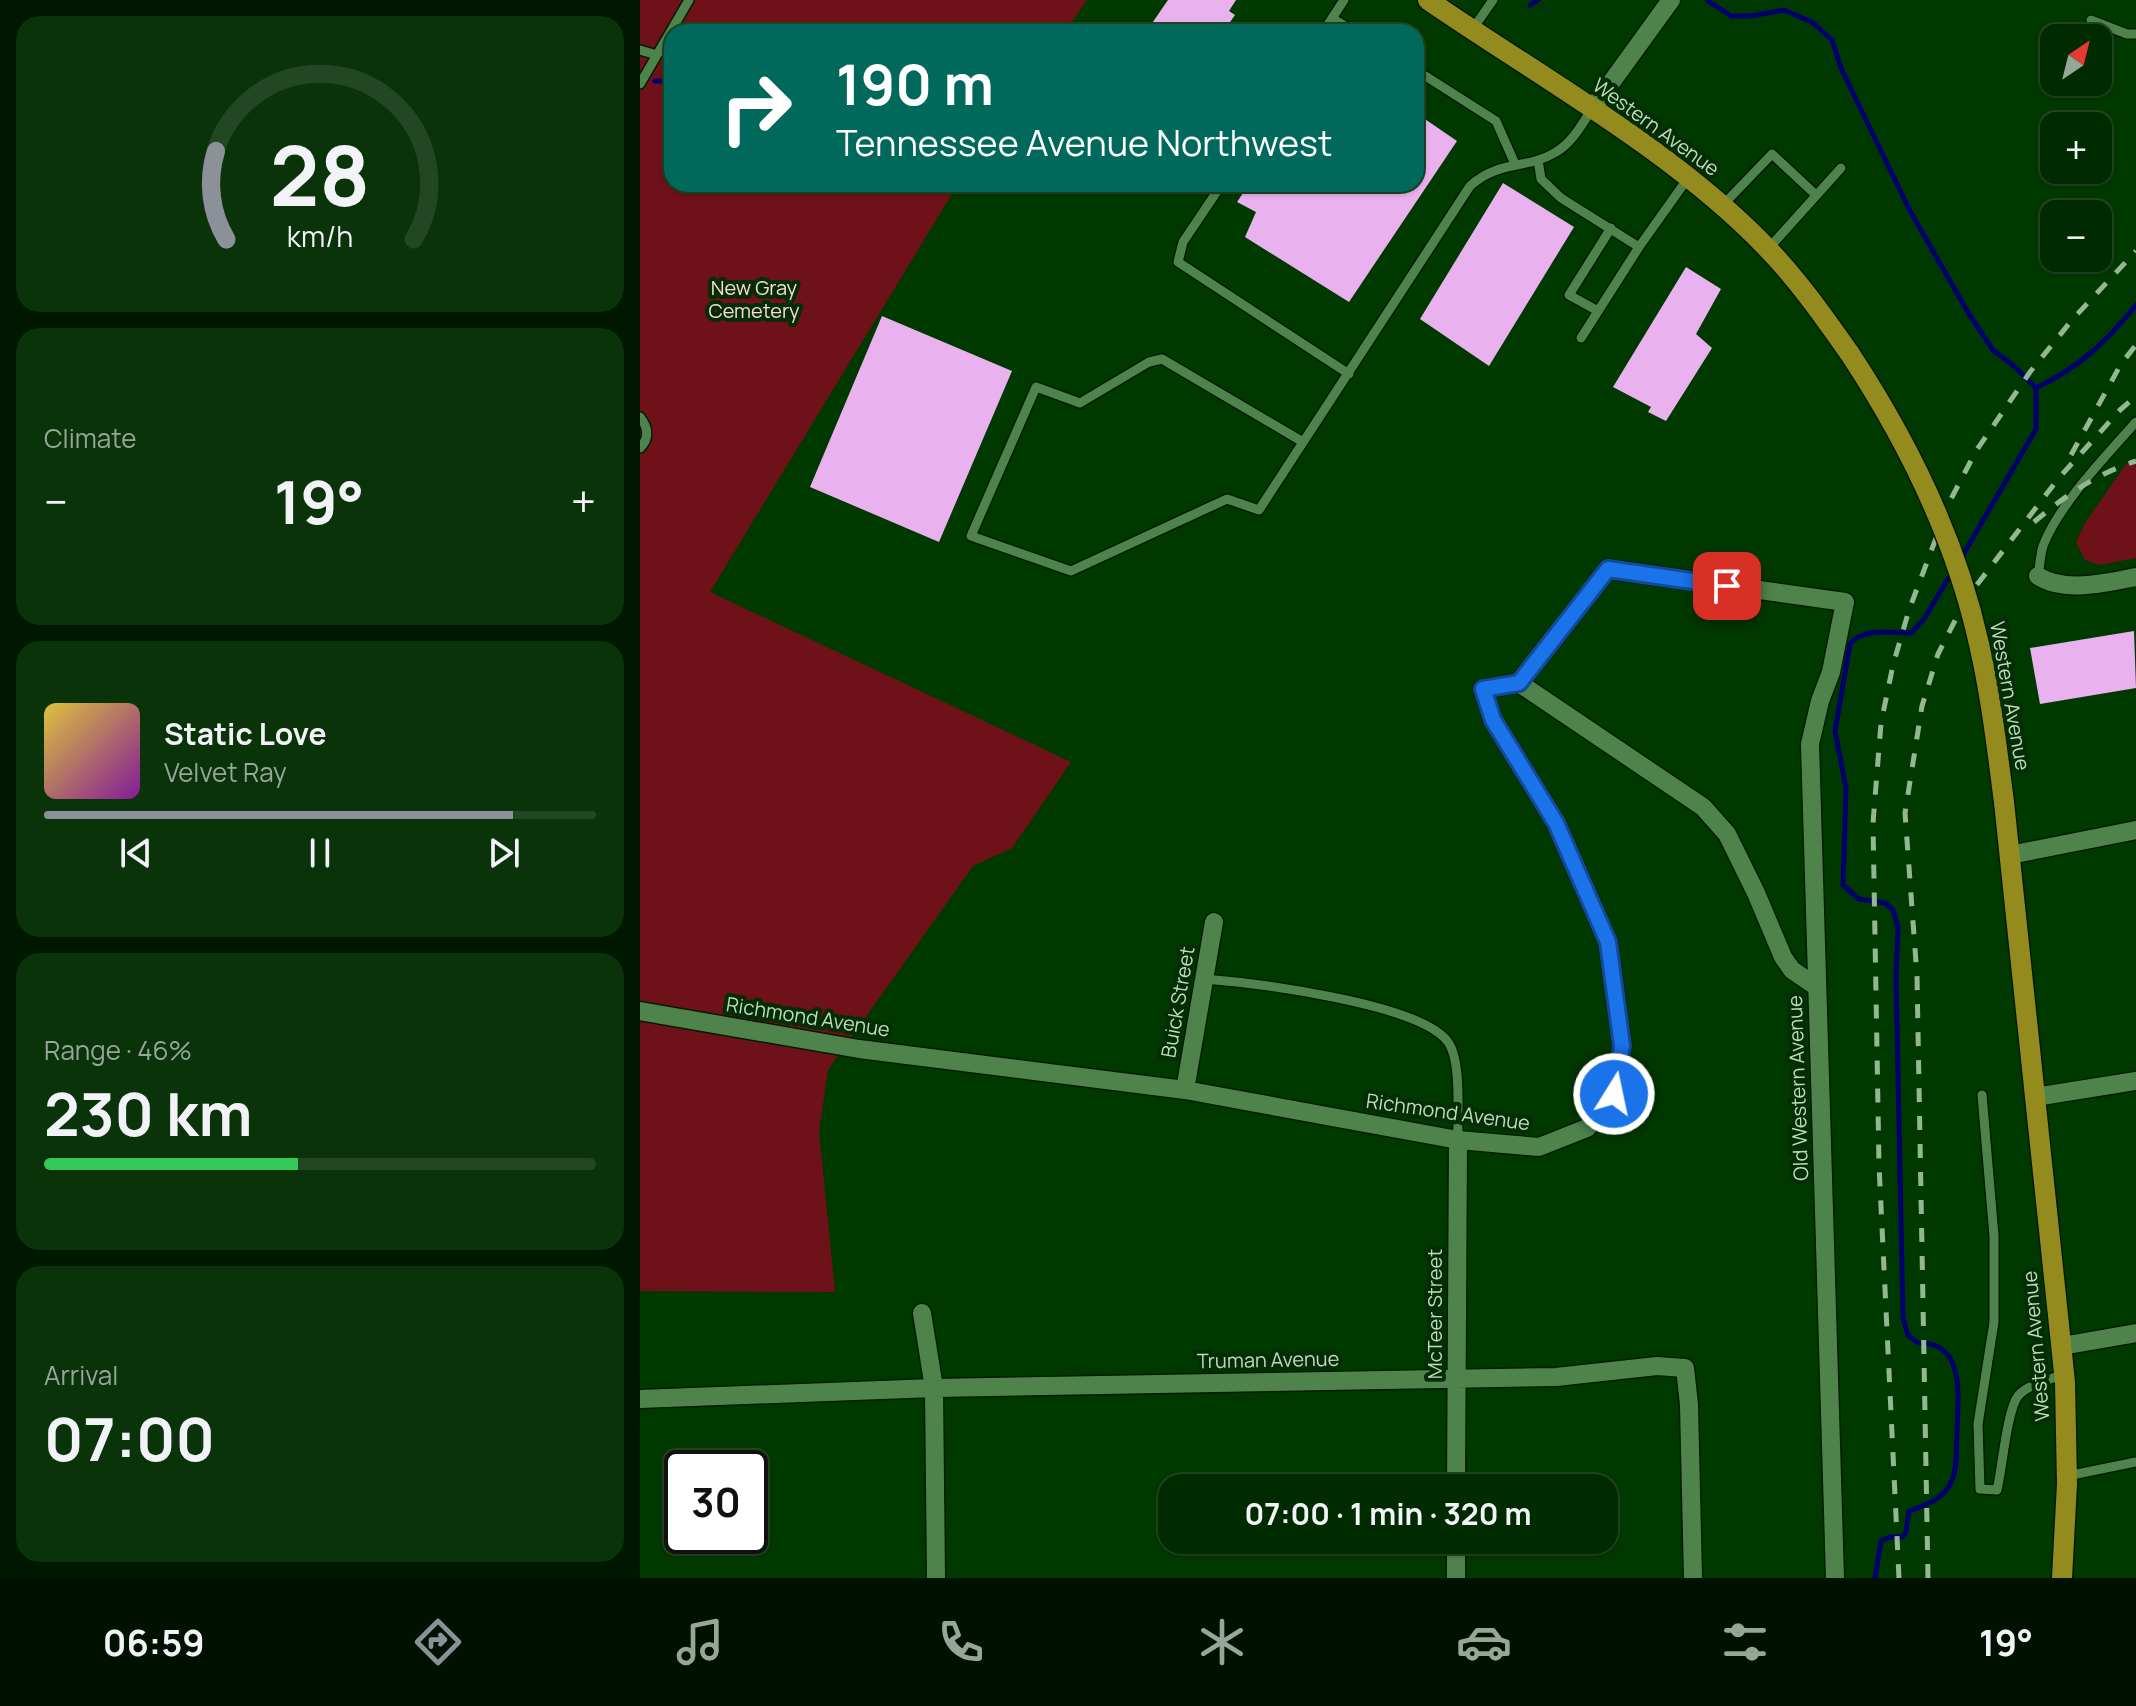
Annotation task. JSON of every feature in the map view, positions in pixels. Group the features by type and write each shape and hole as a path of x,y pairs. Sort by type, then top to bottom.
{"main road":[{"name":"Western Avenue","path":"1428,0 1662,156 1768,249 1820,311 1850,354 1910,453 1958,575 1979,641 2004,802 2062,1346 2067,1476 2062,1578"}],"street":[{"path":"1592,109 1671,0"},
{"name":"Old Western Avenue","path":"1519,683 1608,569 1845,602 1831,672 1820,701 1810,744 1835,1578"},
{"path":"2038,576 2047,582 2065,585 2136,577"},
{"path":"1519,683 1703,807 1727,834 1783,957 1792,970 1817,987"},
{"name":"Richmond Avenue","path":"640,1011 859,1049 1185,1090 1458,1140 1539,1147 1587,1128 1614,1094 1622,1046 1608,942 1556,823 1493,720 1483,689 1519,683"},
{"path":"2010,855 2136,830"},
{"name":"Buick Street","path":"1185,1090 1214,922"},
{"path":"2035,1097 2136,1081"},
{"name":"McTeer Street","path":"1456,1474 1458,1140"},
{"path":"922,1313 934,1388 936,1578"},
{"path":"2062,1346 2136,1333"},
{"name":"Truman Avenue","path":"640,1399 934,1388 1556,1377 1657,1366 1685,1368 1689,1405 1693,1578"},
{"path":"1456,1554 1456,1578"}],"lane":[{"path":"675,24 689,0"},
{"path":"1328,24 1344,0"},
{"path":"1472,30 1493,0"},
{"path":"1332,18 1342,24"},
{"path":"2091,20 2127,34 2136,34"},
{"path":"640,84 664,43"},
{"path":"640,50 657,55"},
{"path":"1424,75 1496,121 1515,164"},
{"path":"1303,442 1162,359 1149,362 1080,403 1036,387 971,536 1071,571 1227,499 1259,510 1470,186 1499,167 1538,160 1557,152 1571,139 1592,109"},
{"path":"1722,206 1772,154 1816,195"},
{"path":"1538,160 1541,179 1561,198 1639,247"},
{"path":"1768,249 1841,168"},
{"path":"1581,338 1688,178"},
{"path":"1217,192 1183,242 1178,262 1349,374"},
{"path":"1598,311 1569,295 1611,228"},
{"path":"640,417 647,429 647,438 640,448"},
{"path":"2038,576 2043,546 2055,525 2081,486 2136,422"},
{"path":"1205,979 1243,982 1357,1003 1419,1021 1440,1033 1450,1044 1455,1063 1458,1140"},
{"path":"1982,1095 1994,1236 1994,1322 1978,1424 1980,1489 1997,1490 2018,1396 2064,1374"},
{"path":"2067,1476 2136,1462"}],"green space":[{"name":"New Gray Cemetery","path":"640,0 1087,0 1070,24 664,24 664,192 953,192 710,592 1071,762 1012,848 973,866 828,1070 819,1132 835,1292 640,1291"},
{"path":"2136,460 2136,558 2099,565 2085,560 2076,542 2085,523 2126,464"}],"building":[{"path":"1168,0 1236,0 1229,11 1235,15 1229,24 1152,24"},
{"path":"1424,118 1457,141 1424,190"},
{"path":"1503,183 1574,227 1489,366 1420,319"},
{"path":"1244,192 1423,192 1349,302 1245,237 1256,212 1237,202"},
{"path":"1686,267 1721,289 1696,334 1712,348 1666,421 1648,412 1651,407 1613,387"},
{"path":"882,316 1012,371 939,542 810,487"},
{"path":"2134,631 2136,688 2040,704 2030,648"}],"waterway":[{"path":"1530,5 1538,0"},
{"path":"1708,1 1731,16 1784,10 1812,22 1832,40 1841,68 1909,209 1969,314 1993,350 2036,388 2036,429 1960,560"},
{"path":"655,81 664,81"},
{"path":"2036,388 2091,352 2136,305"},
{"path":"1875,1578 1881,1541 1903,1537 1909,1511 1940,1497 1949,1487 1955,1468 1958,1387 1952,1361 1944,1351 1933,1345 1918,1343 1908,1335 1903,1318 1896,976 1898,927 1893,910 1885,903 1859,899 1843,885 1846,788 1835,731 1850,644 1870,633 1911,633 1924,619 1952,572"}],"railway":[{"path":"1899,1578 1879,1165 1873,823 1881,723 1909,610 1950,501 1976,451 2030,372 2072,320 2136,251"},
{"path":"2071,455 2121,364 2136,345"},
{"path":"1928,1578 1917,976 1905,813 1922,706 1938,654 1966,599 2058,479 2136,396"},
{"path":"2034,522 2082,486 2136,461"}],"route":[{"path":"1614,1094 1622,1046 1608,942 1556,823 1493,720 1483,689 1519,683 1608,569 1727,586"}]}
